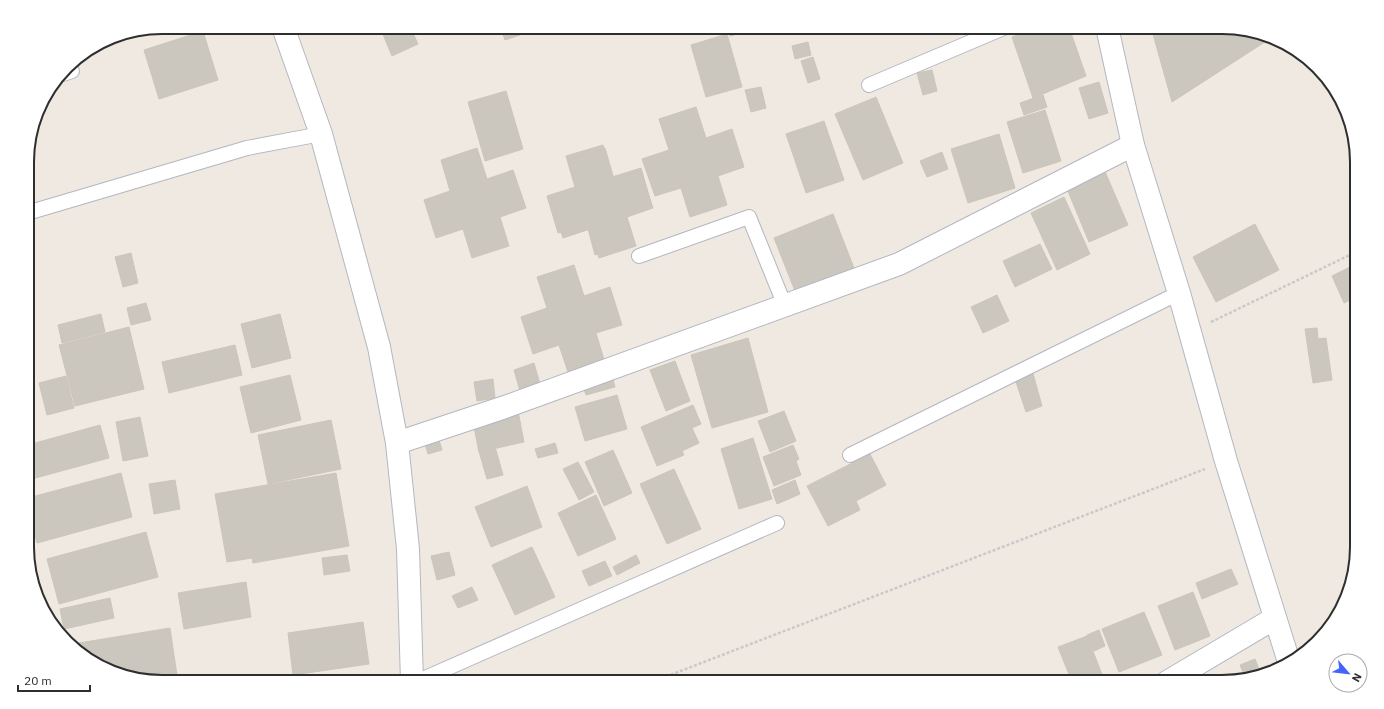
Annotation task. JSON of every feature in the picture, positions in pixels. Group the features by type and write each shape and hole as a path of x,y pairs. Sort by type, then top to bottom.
{"street":[{"path":"285,34 321,134 379,347 397,443 408,549 412,675"},
{"path":"1109,34 1133,145 1179,293 1226,461 1287,657"},
{"path":"397,443 505,407 899,264 1133,145"},
{"path":"1179,675 1275,618"}],"lane":[{"path":"869,85 989,34"},
{"path":"34,211 247,148 321,134"},
{"path":"639,256 749,217 785,306"},
{"path":"850,455 1179,293"},
{"path":"432,675 777,522"}],"path":[{"path":"1189,332 1350,255"},
{"path":"670,675 1226,461"}],"building":[{"path":"194,34 204,34 218,80 159,99 144,50"},
{"path":"383,34 413,34 418,44 392,56"},
{"path":"503,34 520,35 505,40"},
{"path":"727,34 742,87 706,97 691,45"},
{"path":"1020,34 1071,34 1086,76 1033,98 1012,37"},
{"path":"1153,34 1239,35 1265,42 1172,102"},
{"path":"808,42 811,55 795,59 792,46"},
{"path":"813,57 820,79 808,83 801,61"},
{"path":"932,70 937,91 923,95 917,73"},
{"path":"1099,82 1108,113 1089,119 1079,88"},
{"path":"761,87 766,108 751,112 745,90"},
{"path":"506,91 523,149 485,161 468,102"},
{"path":"1043,95 1047,107 1024,115 1020,103"},
{"path":"876,97 903,163 863,180 835,114"},
{"path":"696,107 706,138 732,129 744,167 718,176 727,205 690,217 681,188 655,196 642,159 669,150 659,119"},
{"path":"1045,110 1061,161 1023,173 1007,122"},
{"path":"824,121 844,180 806,193 786,134"},
{"path":"999,134 1015,188 968,203 951,149"},
{"path":"603,145 612,177 641,168 652,206 624,215 632,244 595,255 587,225 558,233 547,196 575,187 566,156"},
{"path":"477,148 487,179 513,170 526,208 500,217 509,246 472,258 463,229 436,238 424,200 450,191 441,160"},
{"path":"605,148 614,179 640,171 653,208 627,217 636,246 599,258 590,229 563,238 551,200 578,191 568,160"},
{"path":"942,152 948,169 927,177 920,161"},
{"path":"1103,167 1128,225 1089,242 1065,184"},
{"path":"1064,197 1090,254 1057,270 1031,213"},
{"path":"833,214 854,268 795,291 774,238"},
{"path":"1255,224 1279,270 1216,302 1193,257"},
{"path":"1040,244 1052,269 1015,287 1003,261"},
{"path":"131,253 138,283 123,287 115,257"},
{"path":"574,265 584,296 610,287 622,325 596,333 605,363 569,375 559,345 533,354 521,317 547,308 537,277"},
{"path":"1350,267 1350,300 1344,303 1332,276"},
{"path":"997,295 1009,321 983,333 971,307"},
{"path":"146,303 151,320 131,325 127,308"},
{"path":"101,314 105,332 62,343 58,325"},
{"path":"280,314 291,358 252,368 241,324"},
{"path":"129,327 144,389 75,406 59,345"},
{"path":"1317,328 1318,339 1326,338 1332,380 1313,383 1305,329"},
{"path":"748,338 768,412 712,428 691,355"},
{"path":"235,345 242,375 169,393 162,362"},
{"path":"675,361 690,401 666,411 650,370"},
{"path":"534,363 540,384 520,391 514,370"},
{"path":"1032,370 1042,406 1026,412 1014,376"},
{"path":"290,375 301,420 251,433 240,387"},
{"path":"66,376 74,408 47,415 39,383"},
{"path":"612,376 615,387 586,395 582,384"},
{"path":"493,379 495,398 477,401 474,382"},
{"path":"617,395 627,429 585,441 575,407"},
{"path":"693,405 701,424 692,428 699,443 682,451 684,455 657,466 641,427"},
{"path":"518,411 524,442 479,452 473,422"},
{"path":"784,411 796,441 770,452 758,421"},
{"path":"140,417 148,456 123,461 116,422"},
{"path":"331,420 341,469 268,484 258,435"},
{"path":"100,425 109,458 34,478 34,443"},
{"path":"753,438 772,499 739,509 721,449"},
{"path":"439,440 442,450 428,454 425,444"},
{"path":"494,443 503,475 487,479 478,448"},
{"path":"555,443 558,453 538,458 535,449"},
{"path":"793,445 799,459 796,461 801,475 774,486 763,457"},
{"path":"613,450 632,493 604,506 585,462"},
{"path":"870,454 886,485 856,501 860,510 828,526 807,486"},
{"path":"578,462 594,492 579,500 563,469"},
{"path":"674,469 701,529 667,544 640,484"},
{"path":"121,473 132,517 37,543 34,532 34,496"},
{"path":"336,473 349,546 253,563 252,558 227,562 215,494"},
{"path":"175,480 180,509 154,514 149,484"},
{"path":"795,480 800,494 777,504 772,490"},
{"path":"527,486 542,527 491,547 475,507"},
{"path":"596,495 616,539 578,556 558,513"},
{"path":"146,532 158,577 59,604 47,559"},
{"path":"532,547 555,597 515,615 492,565"},
{"path":"449,552 455,575 437,580 431,556"},
{"path":"347,555 350,571 324,575 322,558"},
{"path":"636,555 640,563 617,575 613,567"},
{"path":"605,561 612,576 589,586 582,571"},
{"path":"1231,569 1238,584 1202,599 1196,583"},
{"path":"246,582 251,617 184,629 178,593"},
{"path":"472,587 478,600 458,608 452,596"},
{"path":"1193,592 1210,636 1175,650 1158,606"},
{"path":"110,598 114,618 64,629 60,609"},
{"path":"1144,612 1162,655 1119,672 1102,629"},
{"path":"363,622 369,664 293,675 288,633"},
{"path":"170,628 177,675 137,673 121,668 105,662 78,643"},
{"path":"1099,630 1105,646 1094,651 1087,635"},
{"path":"1087,636 1102,675 1069,675 1058,647"},
{"path":"1255,659 1259,669 1244,673 1240,665"}]}
